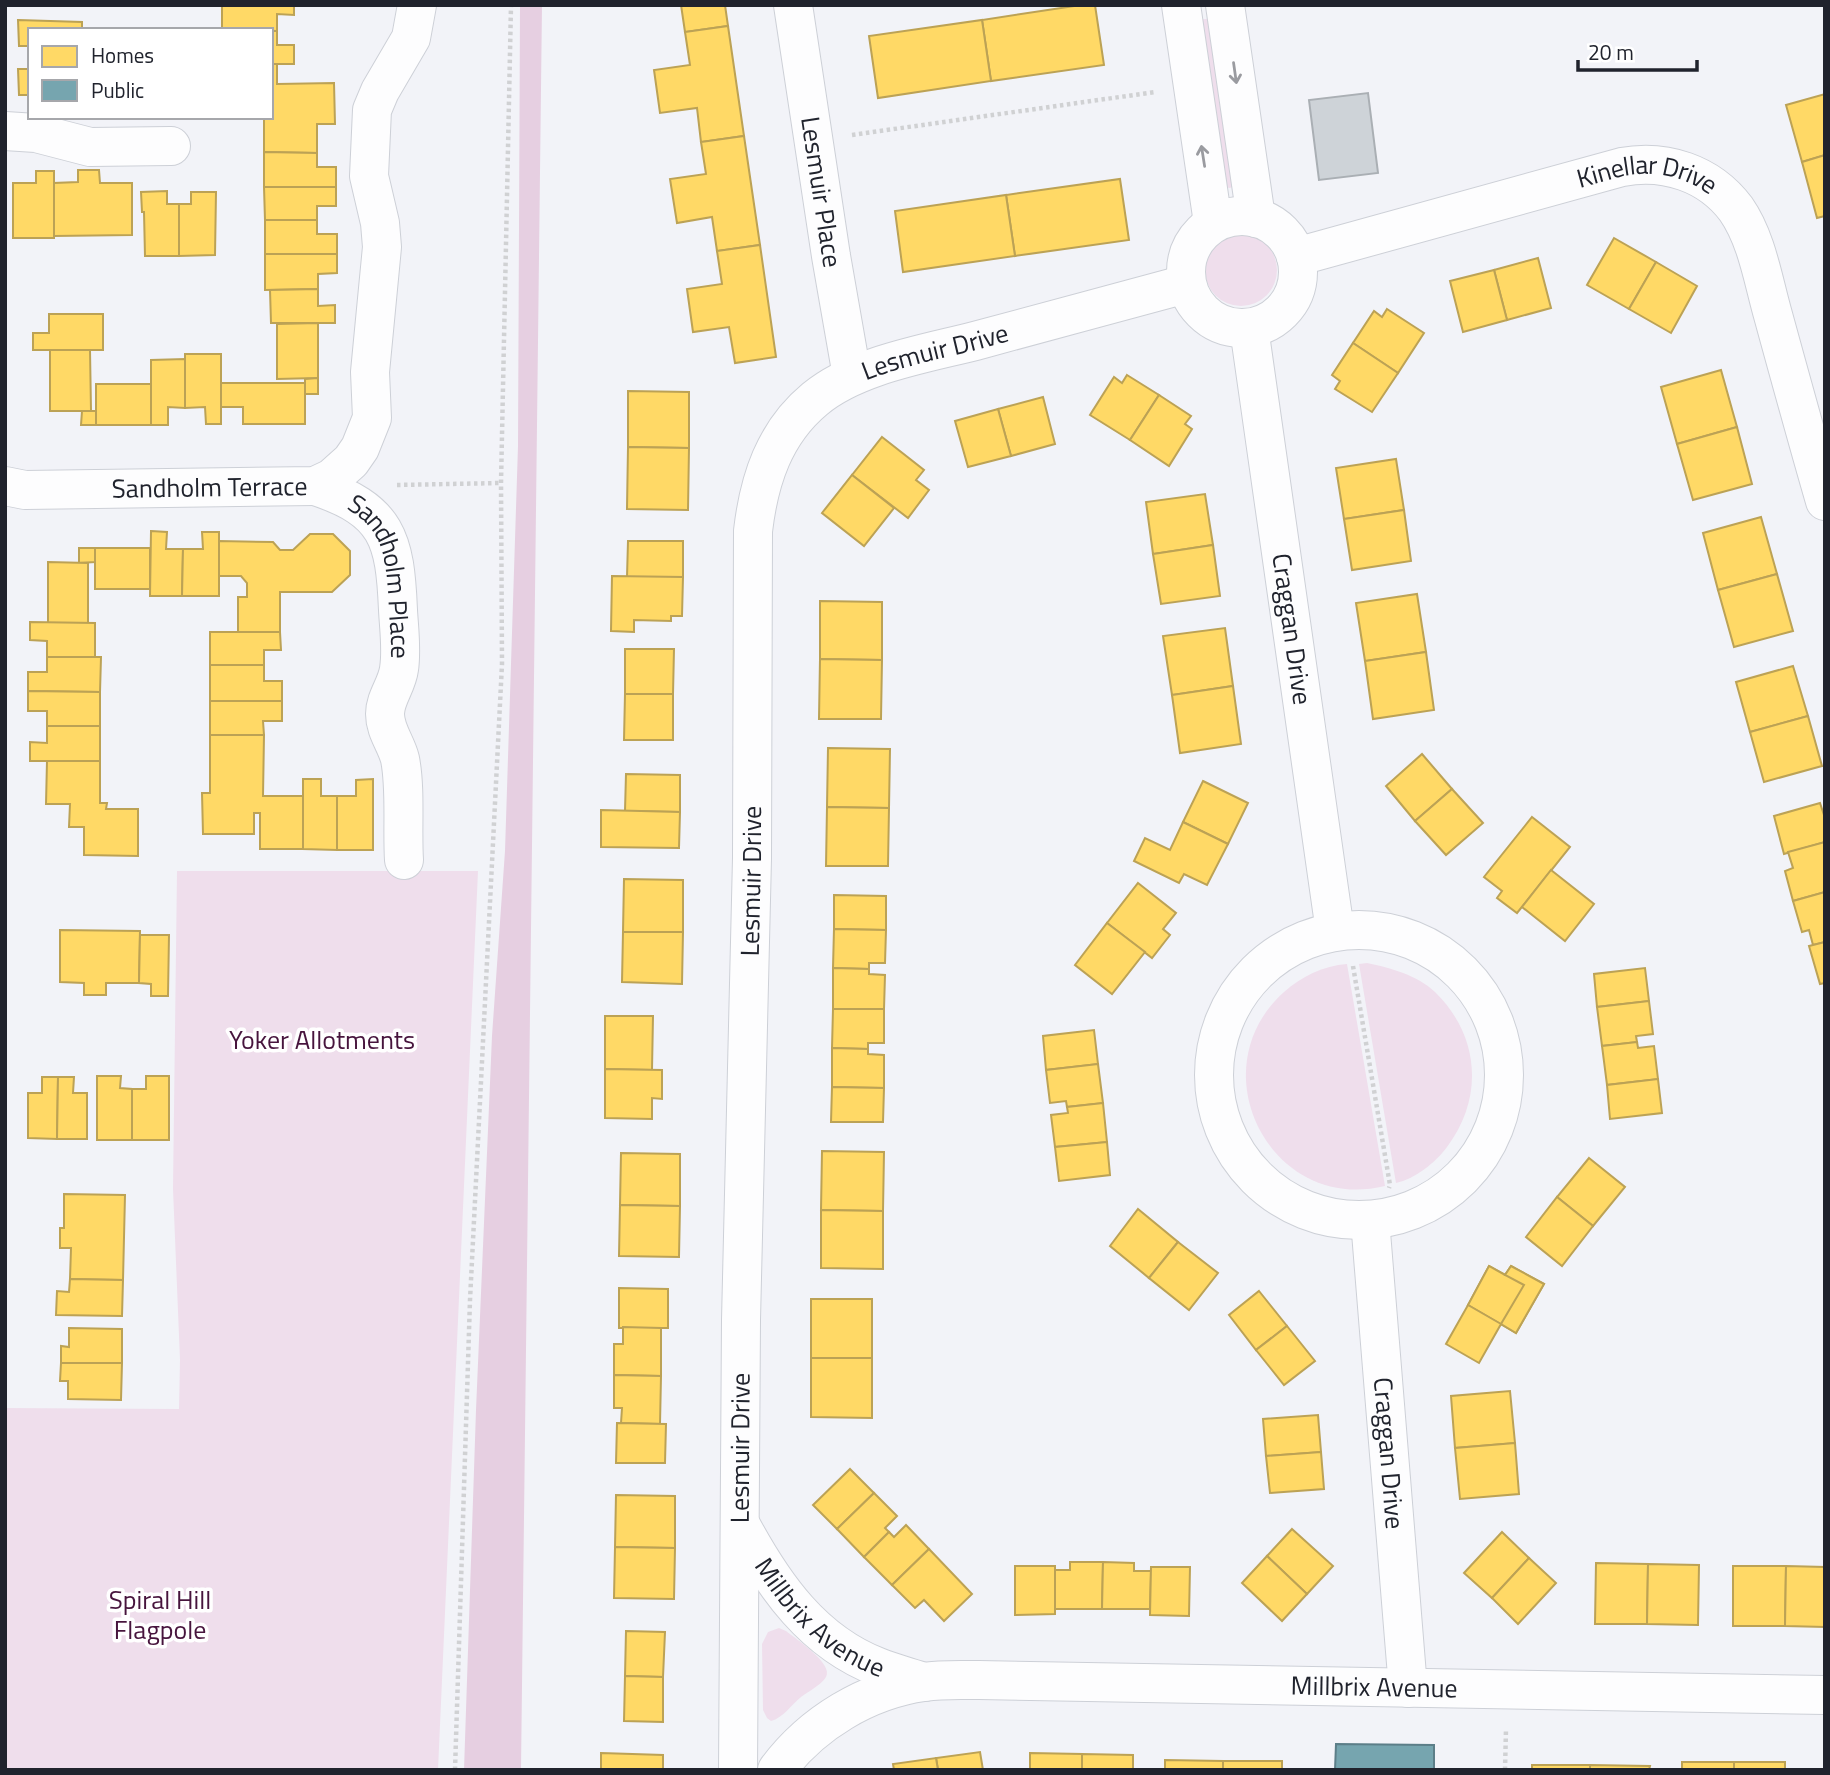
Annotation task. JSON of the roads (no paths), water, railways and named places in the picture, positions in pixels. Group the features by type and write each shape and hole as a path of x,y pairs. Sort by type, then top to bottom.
{"street":[{"name":"Sandholm Terrace","path":"5,486 25,490 315,486 332,478 351,461 360,449 372,418 370,372 382,247 380,223 369,176 372,110 411,38 417,5"},
{"name":"Lesmuir Place","path":"793,5 852,376"},
{"path":"1181,5 1213,223"},
{"path":"1225,5 1256,218"},
{"path":"5,131 36,133 90,147 171,146"},
{"name":"Kinellar Drive","path":"1296,257 1641,163 1658,164 1693,175 1710,184 1735,209 1754,246 1825,501"},
{"path":"1229,218 1256,218 1282,233 1296,257 1298,272 1289,303 1278,316 1249,328 1232,328 1202,313 1192,299 1186,284 1190,249 1200,234 1213,223 1229,218"},
{"name":"Lesmuir Drive","path":"738,1770 741,1320 752,858 753,531 766,467 778,443 795,419 815,399 852,376 934,351 1186,284"},
{"name":"Craggan Drive","path":"1249,328 1335,931"},
{"name":"Sandholm Place","path":"315,486 352,500 367,512 387,536 393,551 400,664 386,704 385,722 400,760 404,860"},
{"path":"1374,930 1412,940 1446,959 1474,986 1493,1020 1503,1057 1503,1096 1491,1134 1471,1167 1443,1193 1408,1211 1370,1220 1330,1217 1317,1213 1292,1203 1259,1181 1233,1149 1218,1111 1213,1072 1219,1032 1237,995 1263,965 1297,943 1335,931 1374,930"},
{"name":"Craggan Drive","path":"1370,1220 1408,1688"},
{"name":"Millbrix Avenue","path":"741,1525 761,1561 806,1620 850,1654 878,1667 924,1682"},
{"name":"Millbrix Avenue","path":"777,1770 802,1742 832,1718 862,1700 924,1682 1825,1696"}],"park label":[{"name":"Yoker Allotments","path":"322,1040"},
{"name":"Spiral Hill Flagpole","path":"160,1615"}]}
